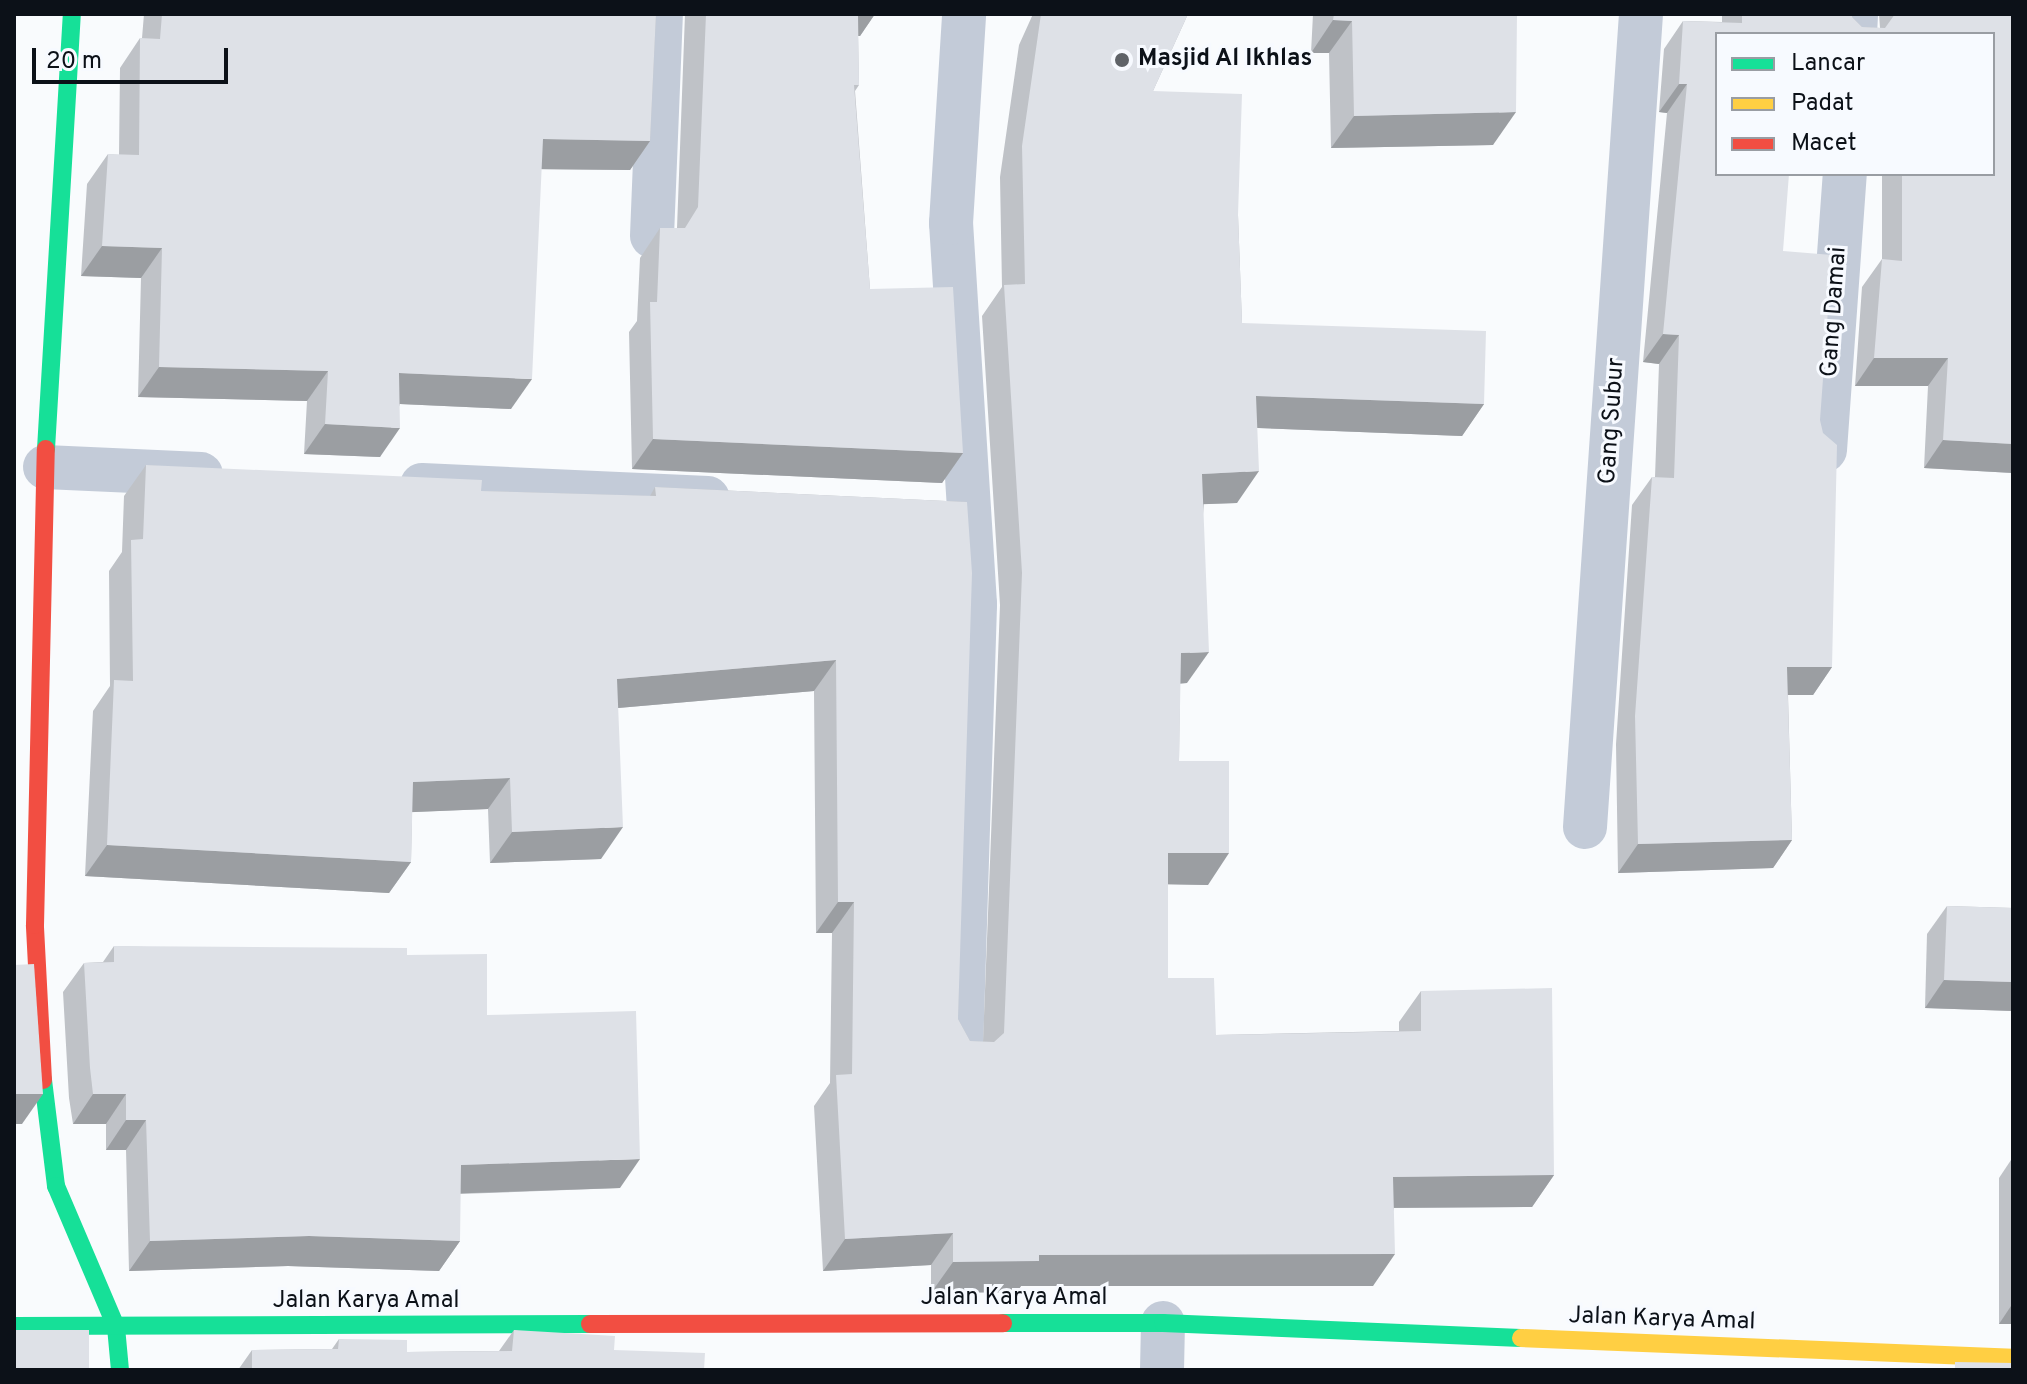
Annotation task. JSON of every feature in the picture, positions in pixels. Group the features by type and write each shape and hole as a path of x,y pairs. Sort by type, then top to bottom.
{"street":[{"path":"72,14 45,467 24,924 56,1186 116,1327 120,1370"},
{"path":"652,236 661,14"},
{"path":"961,1051 975,604 951,223 964,14"},
{"name":"Gang Subur","path":"1585,827 1641,14"},
{"name":"Gang Damai","path":"1825,450 1845,176"},
{"path":"45,467 249,477"},
{"path":"374,482 751,500"},
{"path":"924,507 971,509"},
{"path":"1162,1370 1163,1323"},
{"name":"Jalan Karya Amal","path":"14,1326 1163,1323 2013,1358"}],"building":[{"path":"162,14 656,14 650,141 543,139 532,379 399,373 400,428 325,424 328,371 159,367 162,248 102,246 108,154 139,155 140,38 160,39"},
{"path":"706,14 858,14 859,85 854,85 870,289 953,287 963,453 653,439 650,302 657,302 660,228 685,228 698,207"},
{"path":"1041,14 1188,14 1153,91 1242,94 1238,215 1242,323 1486,331 1484,404 1256,396 1259,471 1202,474 1209,652 1181,653 1179,761 1229,761 1229,853 1168,853 1168,978 1214,978 1216,1035 1421,1031 1421,991 1552,988 1554,1175 1393,1177 1395,1254 1039,1255 1039,1261 953,1262 953,1233 845,1239 836,1075 852,1074 854,902 838,902 836,660 617,679 623,827 512,832 510,778 413,782 411,862 107,845 114,680 133,681 131,540 143,539 146,465 482,480 481,491 656,496 655,487 967,502 972,573 958,1019 970,1041 994,1042 1004,1033 1022,573 1004,285 1025,284 1022,146"},
{"path":"1334,14 1517,14 1516,112 1354,116 1352,21 1333,20"},
{"path":"1742,14 1852,14 1862,27 1885,28 1895,14 2013,14 2013,444 1943,440 1948,358 1874,358 1882,259 1902,261 1902,176 1995,176 1995,32 1715,32 1715,176 1789,176 1783,251 1832,255 1820,420 1823,433 1837,445 1832,667 1787,667 1792,840 1638,844 1635,716 1652,477 1674,478 1679,335 1663,334 1687,84 1679,84 1683,21 1742,23"},
{"path":"1947,906 2013,908 2013,982 1944,980"},
{"path":"114,946 407,948 407,955 487,954 487,1015 636,1011 640,1159 461,1165 460,1241 309,1236 150,1241 146,1120 126,1120 126,1094 93,1094 84,963 114,962"},
{"path":"34,964 43,1094 14,1094 14,965"},
{"path":"14,1330 89,1330 89,1370 14,1370"},
{"path":"514,1330 615,1336 614,1350 705,1353 704,1370 252,1370 252,1350 338,1349 339,1339 407,1340 407,1352 512,1351"},
{"path":"1955,1362 2013,1363 2013,1370 1955,1370"}],"traffic: fast":[{"path":"46,449 72,14"},
{"path":"43,1080 56,1186 116,1327 120,1370"},
{"path":"1003,1323 1163,1323 1521,1338"},
{"path":"14,1326 590,1324"}],"traffic: slow":[{"path":"1521,1338 2013,1358"}],"traffic: jam":[{"path":"43,1080 35,925 46,449"},
{"path":"590,1324 1003,1323"}],"place":[{"name":"Masjid Al Ikhlas","path":"1122,60"}]}
